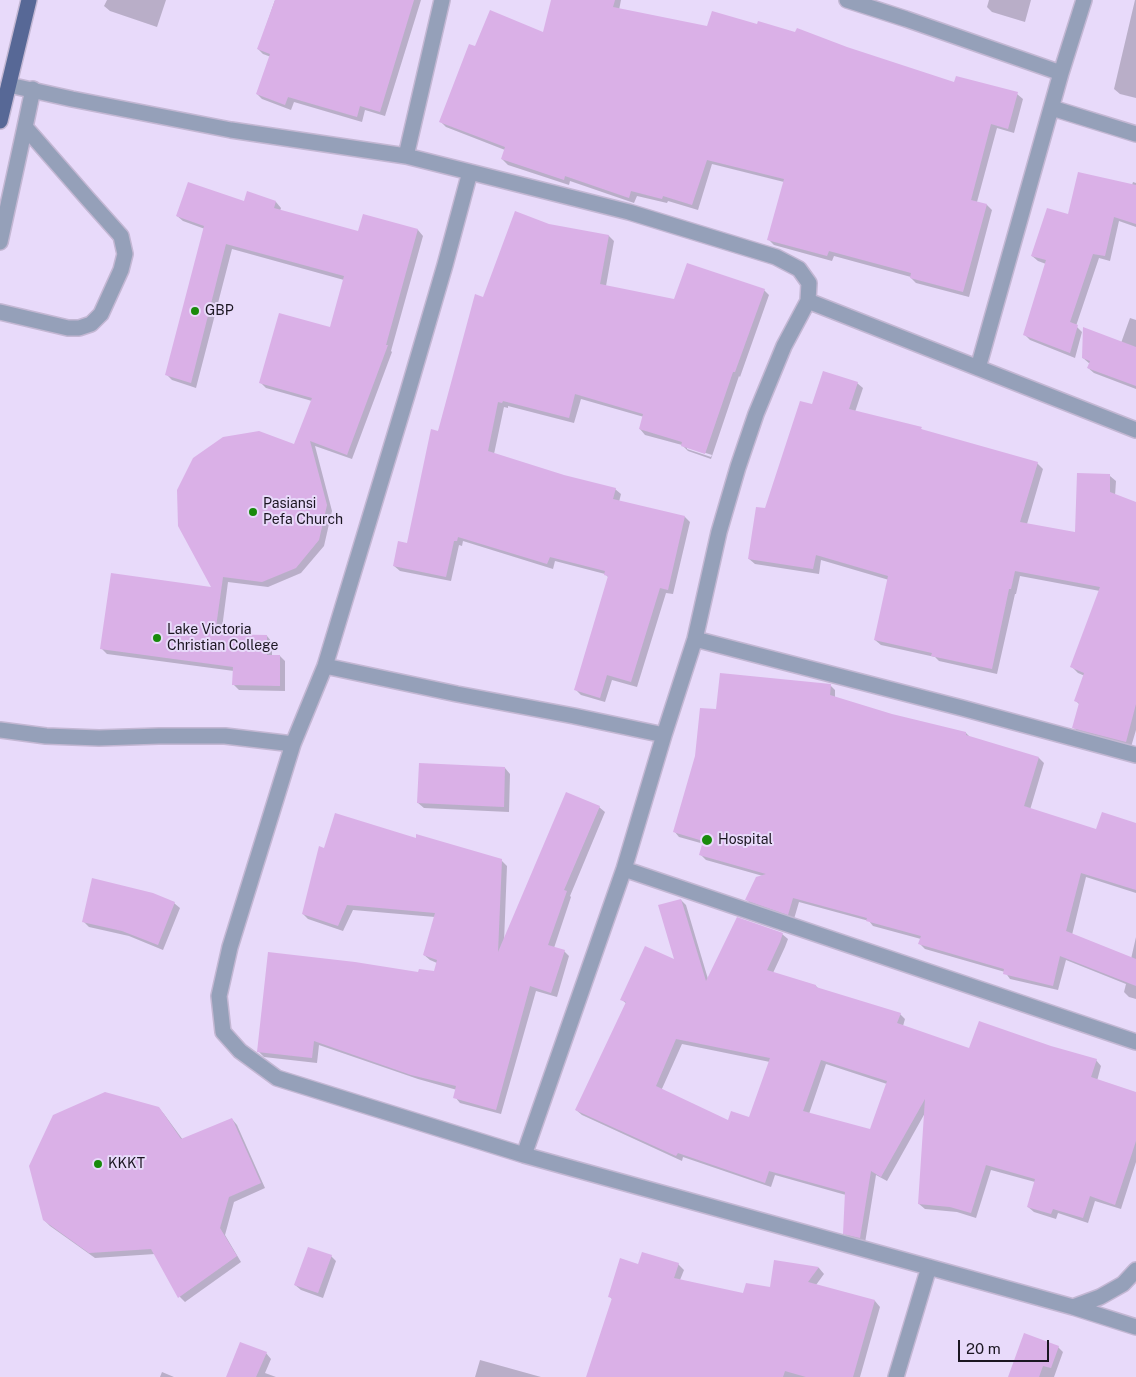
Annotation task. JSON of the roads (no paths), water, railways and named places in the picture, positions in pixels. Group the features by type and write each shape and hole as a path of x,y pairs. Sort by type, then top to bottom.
{"main road":[{"path":"0,121 29,0"}],"street":[{"path":"406,156 442,0"},
{"path":"847,0 1061,73"},
{"path":"978,368 1061,73 1084,0"},
{"path":"9,85 72,100 231,130 406,156 630,212 776,257 799,269 809,283 808,301 784,346 753,423 719,532 695,638 624,869 524,1155"},
{"path":"0,242 26,127 32,89"},
{"path":"1052,108 1136,134"},
{"path":"0,312 68,328 79,328 91,324 102,314 121,270 125,254 121,236 26,127"},
{"path":"470,172 412,377 326,666 293,744 230,947 218,996 223,1032 240,1051 277,1078 524,1155 1073,1307 1136,1327"},
{"path":"808,301 1136,430"},
{"path":"695,638 1136,755"},
{"path":"326,666 664,735"},
{"path":"0,730 46,736 100,738 225,736 293,744"},
{"path":"624,869 1136,1042"},
{"path":"896,1377 929,1267"},
{"path":"1073,1307 1100,1297 1123,1284 1136,1270"}],"place":[{"name":"GBP","path":"195,311"},
{"name":"Pasiansi Pefa Church","path":"253,512"},
{"name":"Lake Victoria Christian College","path":"157,638"},
{"name":"Hospital","path":"707,840"},
{"name":"KKKT","path":"98,1164"}]}
